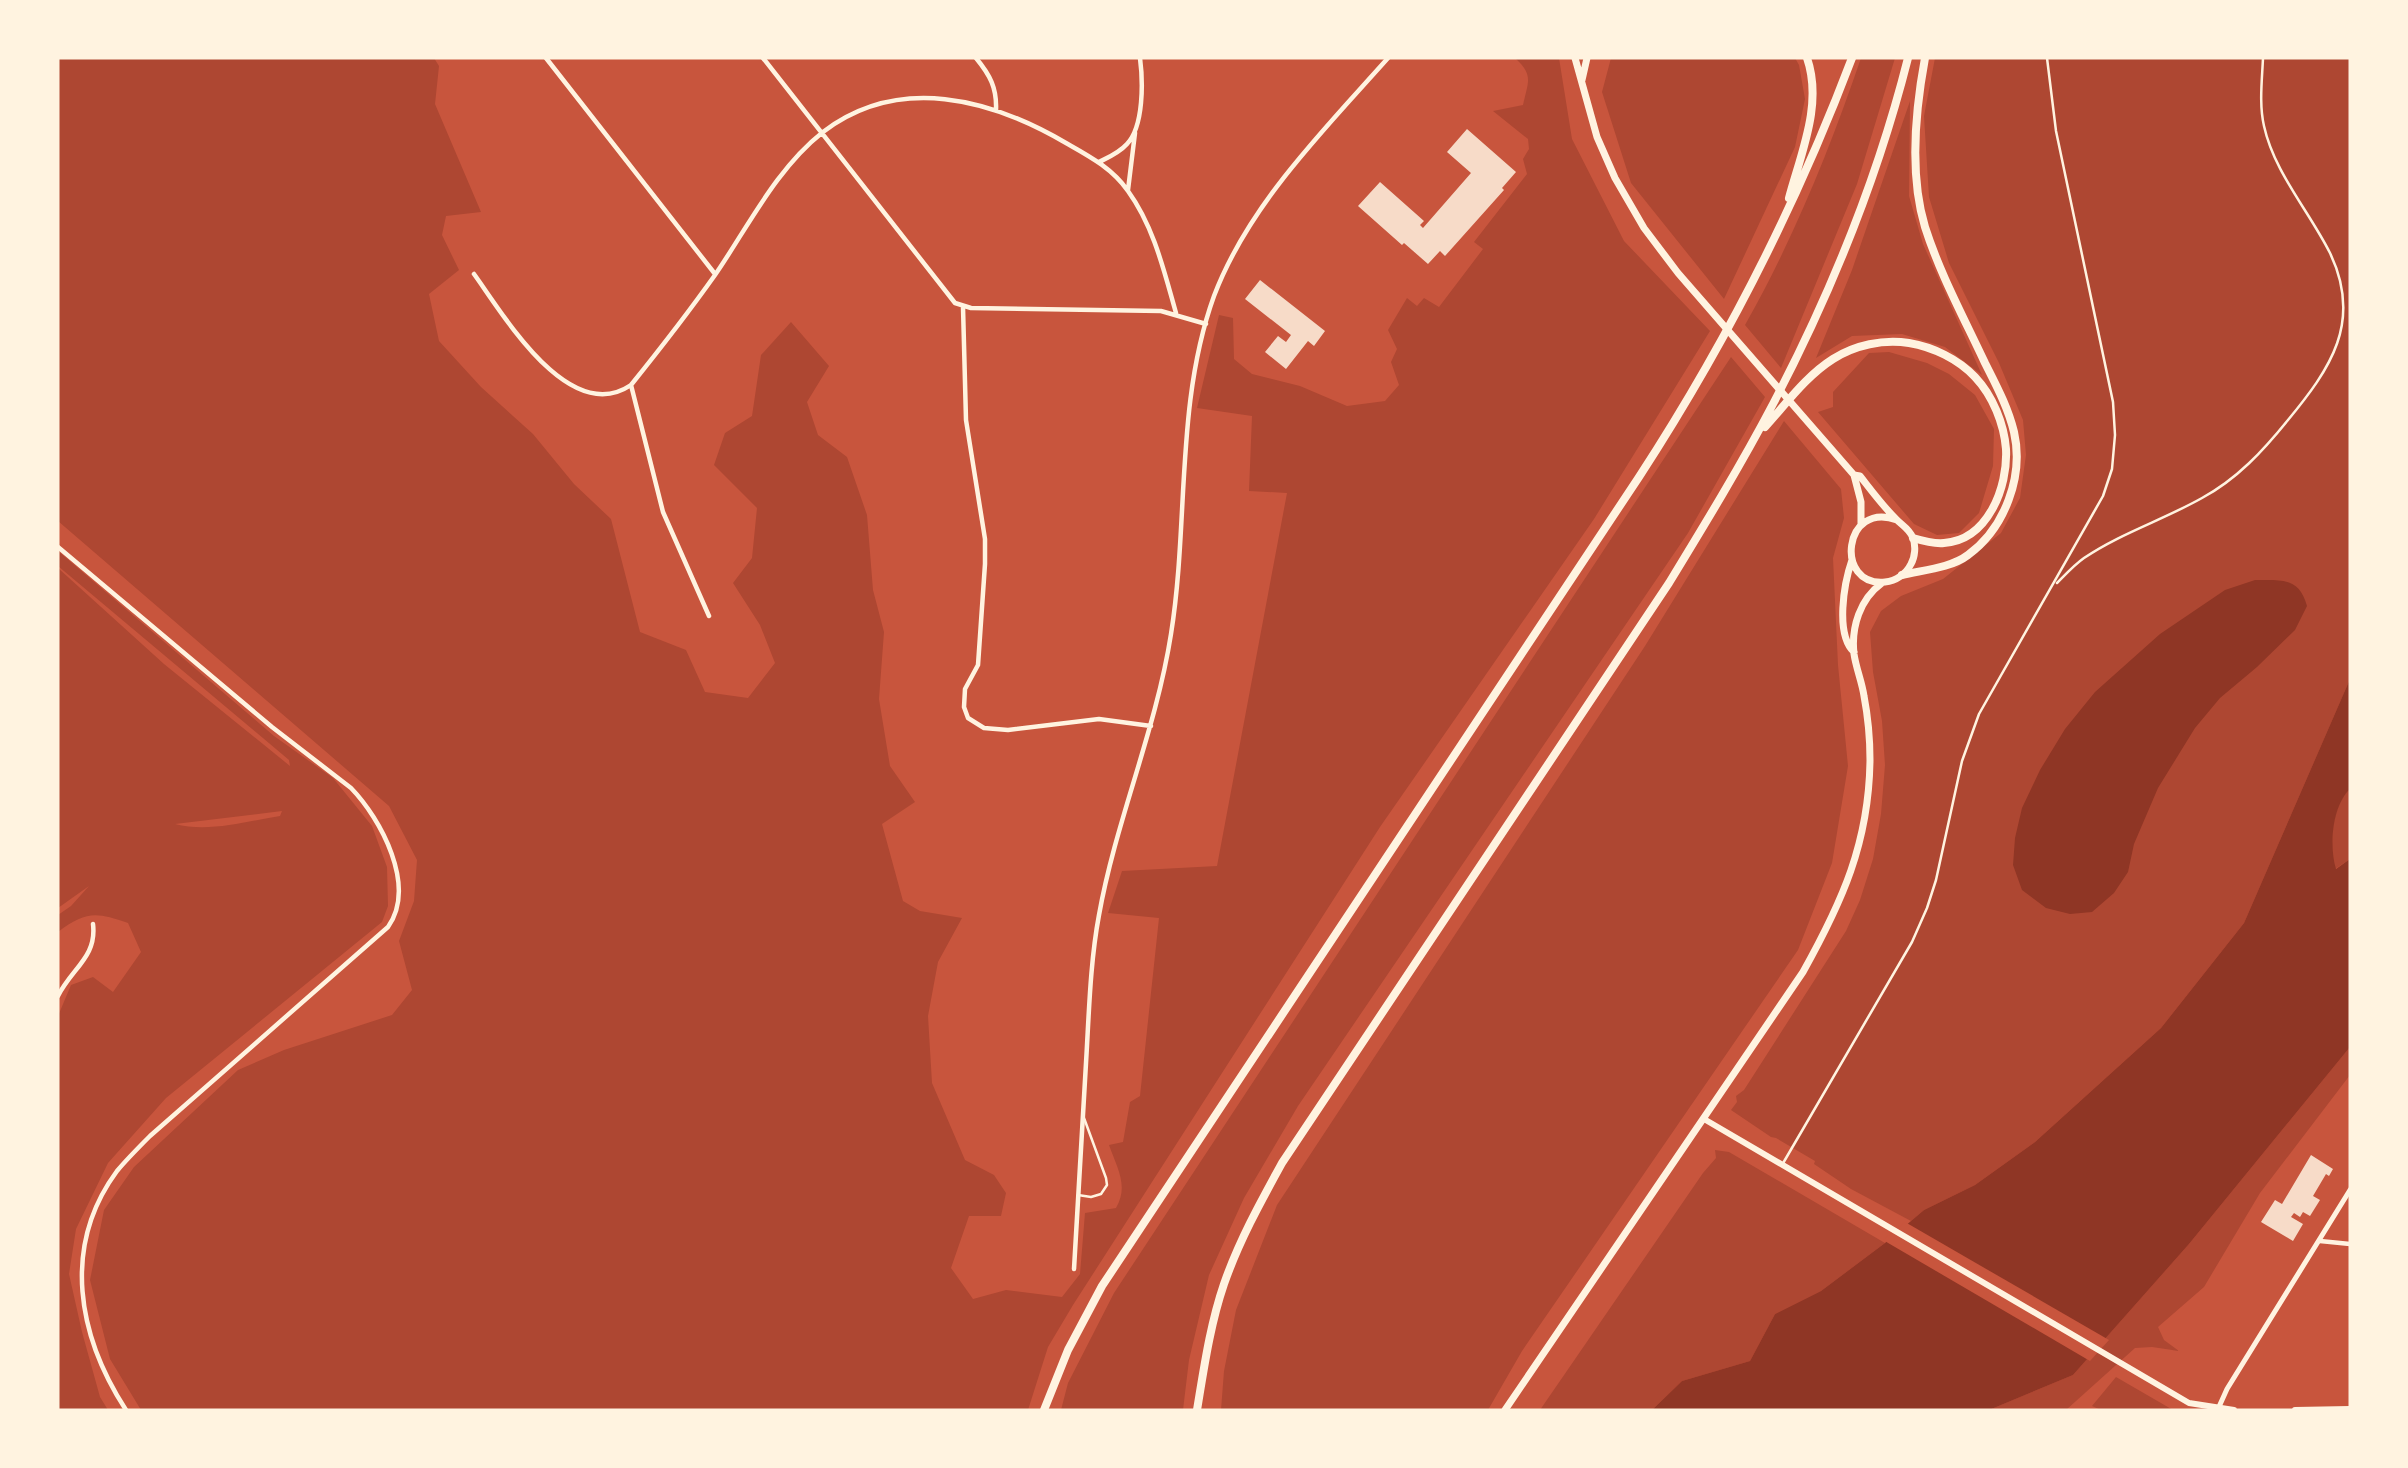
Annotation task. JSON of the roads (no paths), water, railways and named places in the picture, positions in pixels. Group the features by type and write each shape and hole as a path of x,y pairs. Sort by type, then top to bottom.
{"highway":[{"path":"1781,226 1812,114 1813,88 1807,58"},
{"path":"1045,1410 1068,1350 1102,1286 1654,455 1729,328 1781,226 1826,125 1852,58"},
{"path":"1199,1410 1218,1303 1253,1215 1282,1163 1669,583 1754,440 1839,264 1882,150 1908,58"},
{"path":"1902,575 1953,563 1968,556 1989,535 2008,503 2017,454 2007,408 1942,271 1925,225 1918,189 1916,134 1925,58"},
{"path":"1754,440 1821,367 1849,350 1873,344 1901,342 1933,349 1948,357 1975,377 1995,408 2006,450 2005,464 1999,494 1989,516 1972,533 1943,543 1913,538"}],"main road":[{"path":"1575,58 1597,137 1629,204 1660,251 1854,475 1861,502 1861,525 1851,541 1852,560 1845,588 1843,615 1848,647 1854,652"},
{"path":"1582,80 1587,58"},
{"path":"1852,560 1864,577 1882,583 1893,581 1902,575 1913,561 1913,538 1907,528 1860,476 1854,475"},
{"path":"1861,525 1878,517 1897,520"},
{"path":"1505,1410 1803,972 1829,925 1850,878 1863,830 1870,758 1867,715 1854,652 1860,610 1870,594 1882,583"},
{"path":"1704,1119 2189,1403 2234,1410"},
{"path":"2295,1410 2350,1409"}],"street":[{"path":"545,58 715,274"},
{"path":"763,58 955,303 963,307 1161,311 1176,313 1206,324"},
{"path":"976,58 992,80 996,94 996,110"},
{"path":"1128,191 1142,92 1140,58"},
{"path":"1074,1269 1090,989 1098,917 1151,726 1172,632 1188,426 1193,381 1206,324 1223,276 1244,235 1300,158 1388,58"},
{"path":"474,274 521,340 554,373 574,386 592,393 613,393 631,385 715,274 771,189 799,154 822,133 855,113 903,100 932,98 964,101 996,110 1046,131 1099,162 1115,175 1128,191 1157,246 1176,313"},
{"path":"1099,162 1122,148 1135,131"},
{"path":"963,307 966,420 985,552 978,665 965,688 964,707 968,718 985,728 1008,730 1099,719 1151,726"},
{"path":"631,385 663,512 709,616"},
{"path":"58,547 272,727 351,788 382,828 391,848 398,878 397,903 393,921 388,927 150,1136 118,1171 101,1197 81,1262 82,1306 102,1368 126,1410"},
{"path":"58,996 92,948 93,924"},
{"path":"2218,1409 2227,1389 2350,1190"},
{"path":"2320,1241 2350,1244"}],"lane":[{"path":"1782,1166 1912,942 1936,880 1962,761 1970,737 2000,677 2103,496 2112,468 2115,435 2113,402 2056,131 2047,58"},
{"path":"2054,585 2082,559 2117,539 2203,498 2244,469 2314,388 2334,355 2341,332 2340,281 2331,256 2287,180 2267,139 2261,91 2263,58"},
{"path":"1078,1195 1091,1197 1101,1194 1107,1185 1107,1178 1083,1115"}]}
